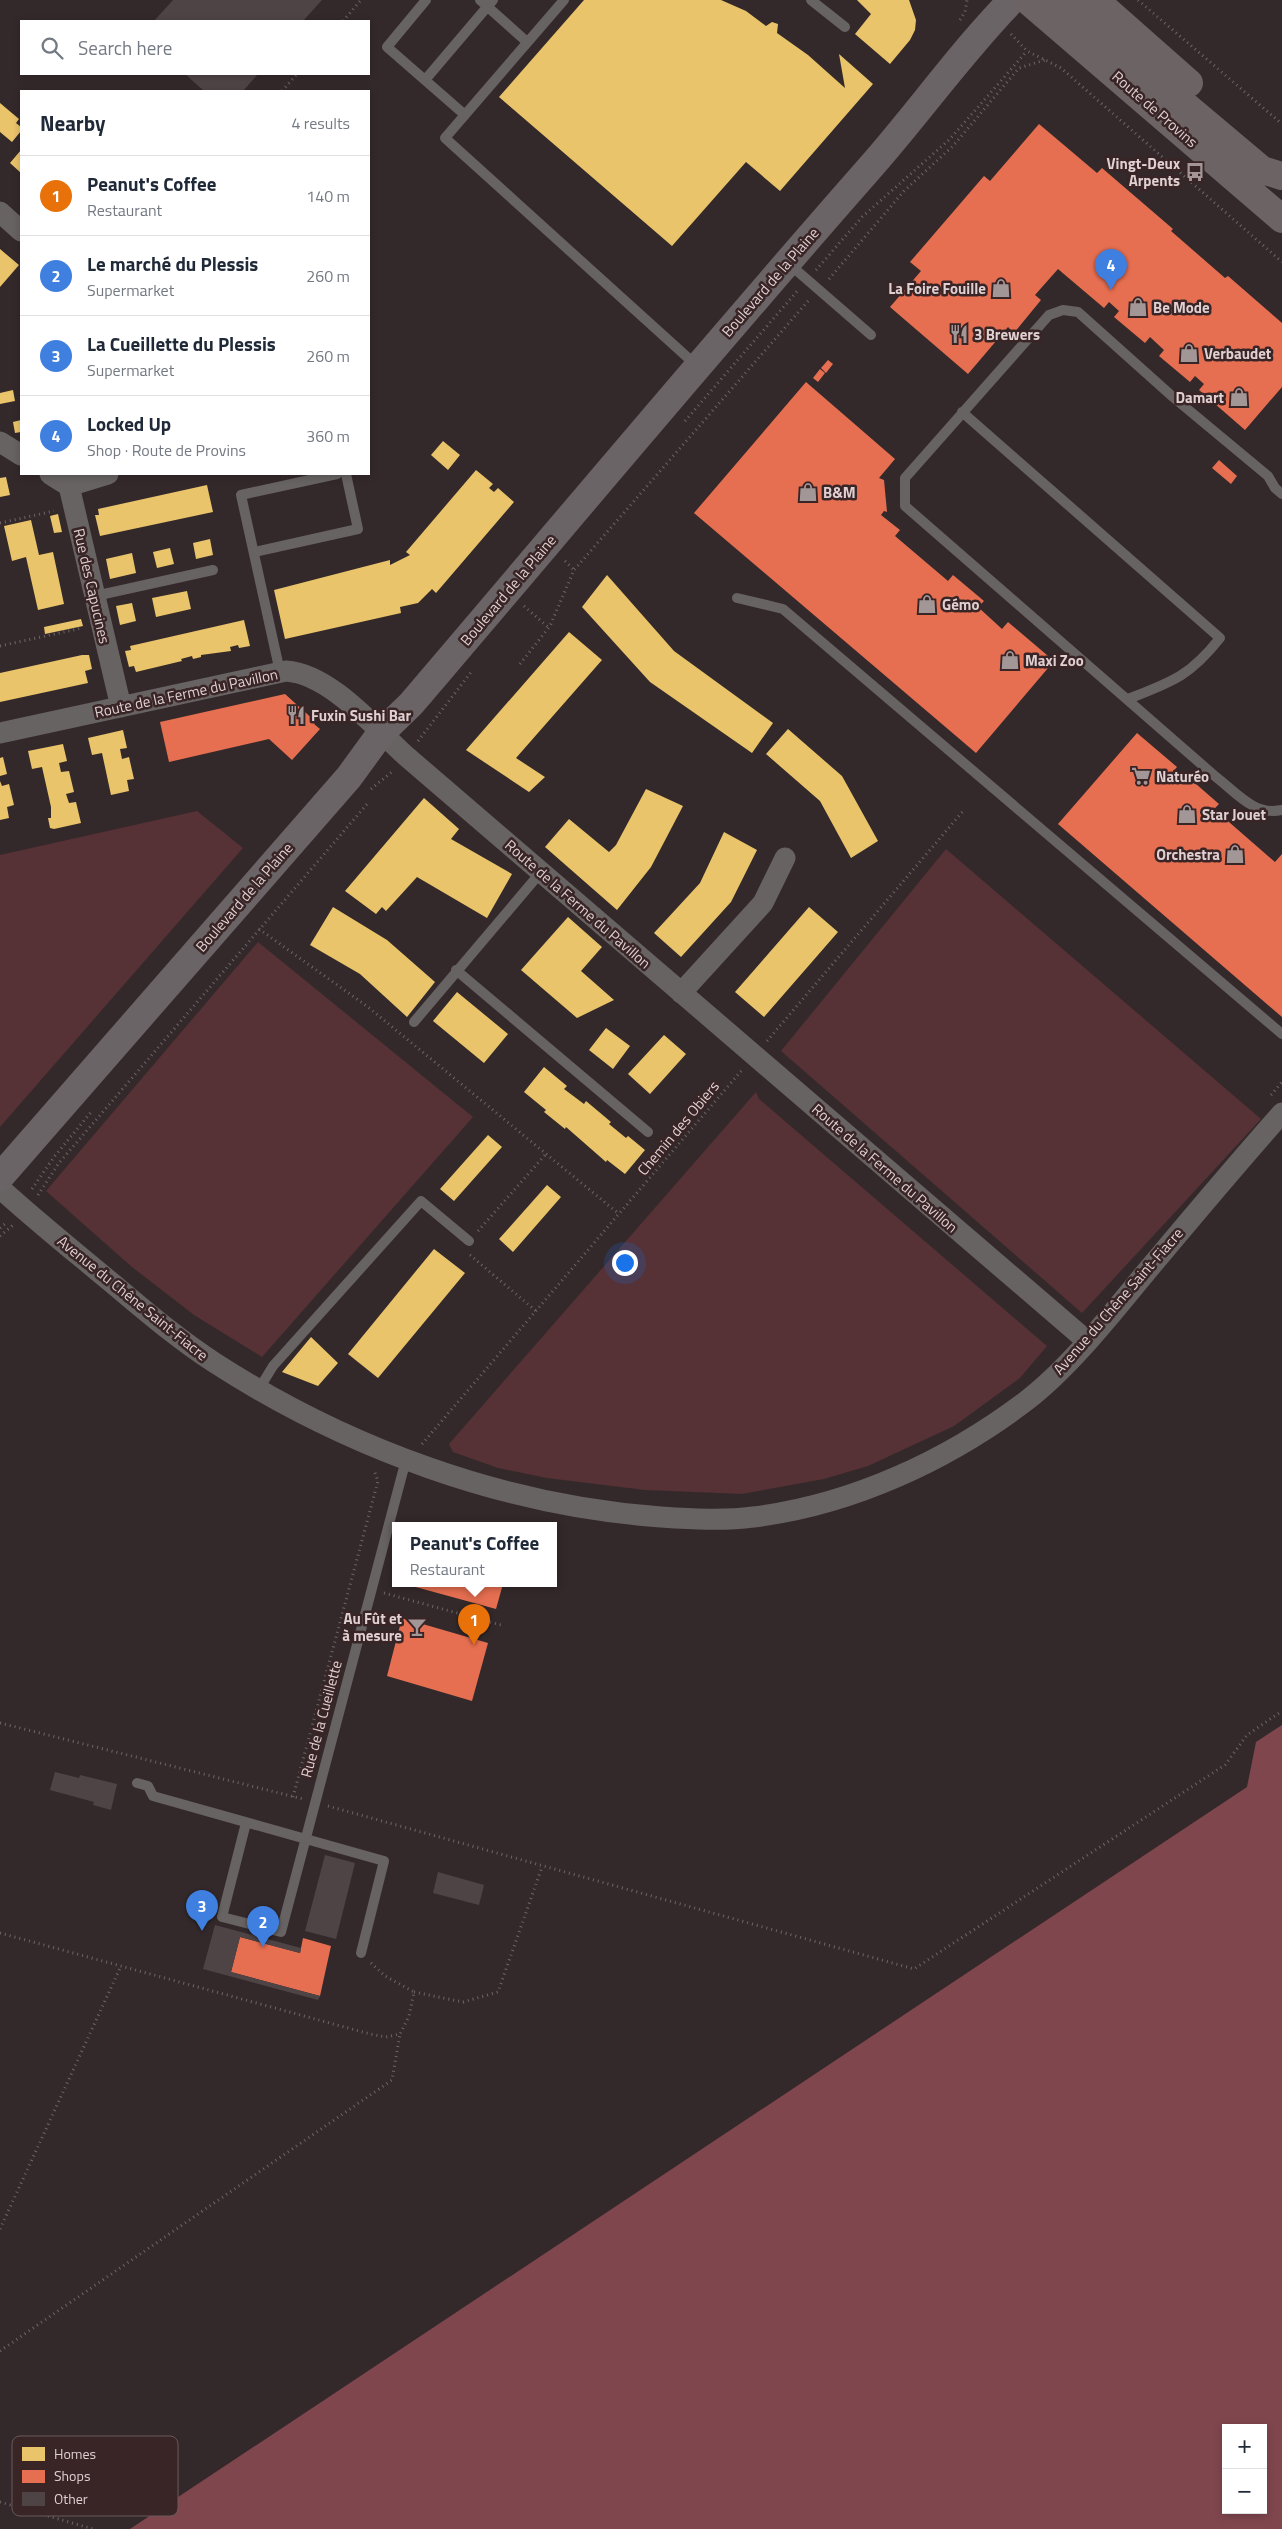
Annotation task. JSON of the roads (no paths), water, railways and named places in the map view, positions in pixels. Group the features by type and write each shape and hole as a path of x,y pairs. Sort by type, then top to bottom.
{"main road":[{"name":"Boulevard de la Plaine","path":"0,1177 349,777 381,733 412,704 697,366 911,121 995,18 1012,0"},
{"name":"Route de Provins","path":"1027,0 1282,219"},
{"path":"1060,0 1262,170 1282,176"},
{"path":"1095,0 1282,165"}],"street":[{"path":"0,212 20,230"},
{"path":"0,442 20,454"},
{"path":"52,475 69,486 105,475"},
{"name":"Rue des Capucines","path":"69,486 120,707"},
{"name":"Route de la Ferme du Pavillon","path":"0,733 280,672 301,672 323,684 357,709 406,756 1087,1341"},
{"path":"681,993 763,903 785,858"},
{"name":"Avenue du Chêne Saint-Fiacre","path":"0,1188 19,1206 164,1326 213,1362 259,1390 370,1446 415,1452 476,1482 559,1504 623,1515 685,1519 751,1518 802,1508 846,1496 903,1473 964,1444 1030,1398 1087,1341 1276,1118"}],"lane":[{"path":"426,0 387,47 465,115"},
{"path":"564,0 445,138 697,366"},
{"path":"811,0 845,27"},
{"path":"425,80 487,2 527,42"},
{"path":"787,262 871,335"},
{"path":"1282,494 1275,488 1268,476 1173,398 1078,312 1063,310 1049,315 905,478 905,506 1216,776 1258,810 1270,812 1282,810"},
{"path":"962,412 1220,638 1201,662 1171,683 1128,699"},
{"path":"280,672 241,495 332,475"},
{"path":"254,552 358,529 346,475"},
{"path":"95,596 213,570"},
{"path":"737,598 782,610 1282,1034"},
{"path":"414,1022 456,970 541,872"},
{"path":"456,970 648,1132"},
{"path":"259,1390 273,1366 421,1201 469,1241"},
{"name":"Rue de la Cueillette","path":"246,1823 222,1916 281,1932 403,1471 415,1452"},
{"path":"137,1783 148,1786 153,1796 384,1861 361,1953"}],"place":[{"name":"Vingt-Deux Arpents","path":"1195,172"},
{"name":"La Foire Fouille","path":"1001,288"},
{"name":"Locked Up","path":"1111,290"},
{"name":"Be Mode","path":"1138,307"},
{"name":"3 Brewers","path":"959,334"},
{"name":"Verbaudet","path":"1189,353"},
{"name":"Damart","path":"1239,397"},
{"name":"B&M","path":"808,492"},
{"name":"Gémo","path":"927,604"},
{"name":"Maxi Zoo","path":"1010,660"},
{"name":"Fuxin Sushi Bar","path":"296,715"},
{"name":"Naturéo","path":"1141,776"},
{"name":"Star Jouet","path":"1187,814"},
{"name":"Orchestra","path":"1235,854"},
{"name":"Au Fût et à mesure","path":"417,1627"},
{"name":"Peanut's Coffee","path":"474,1645"},
{"name":"La Cueillette du Plessis","path":"202,1931"},
{"name":"Le marché du Plessis","path":"263,1947"}]}
